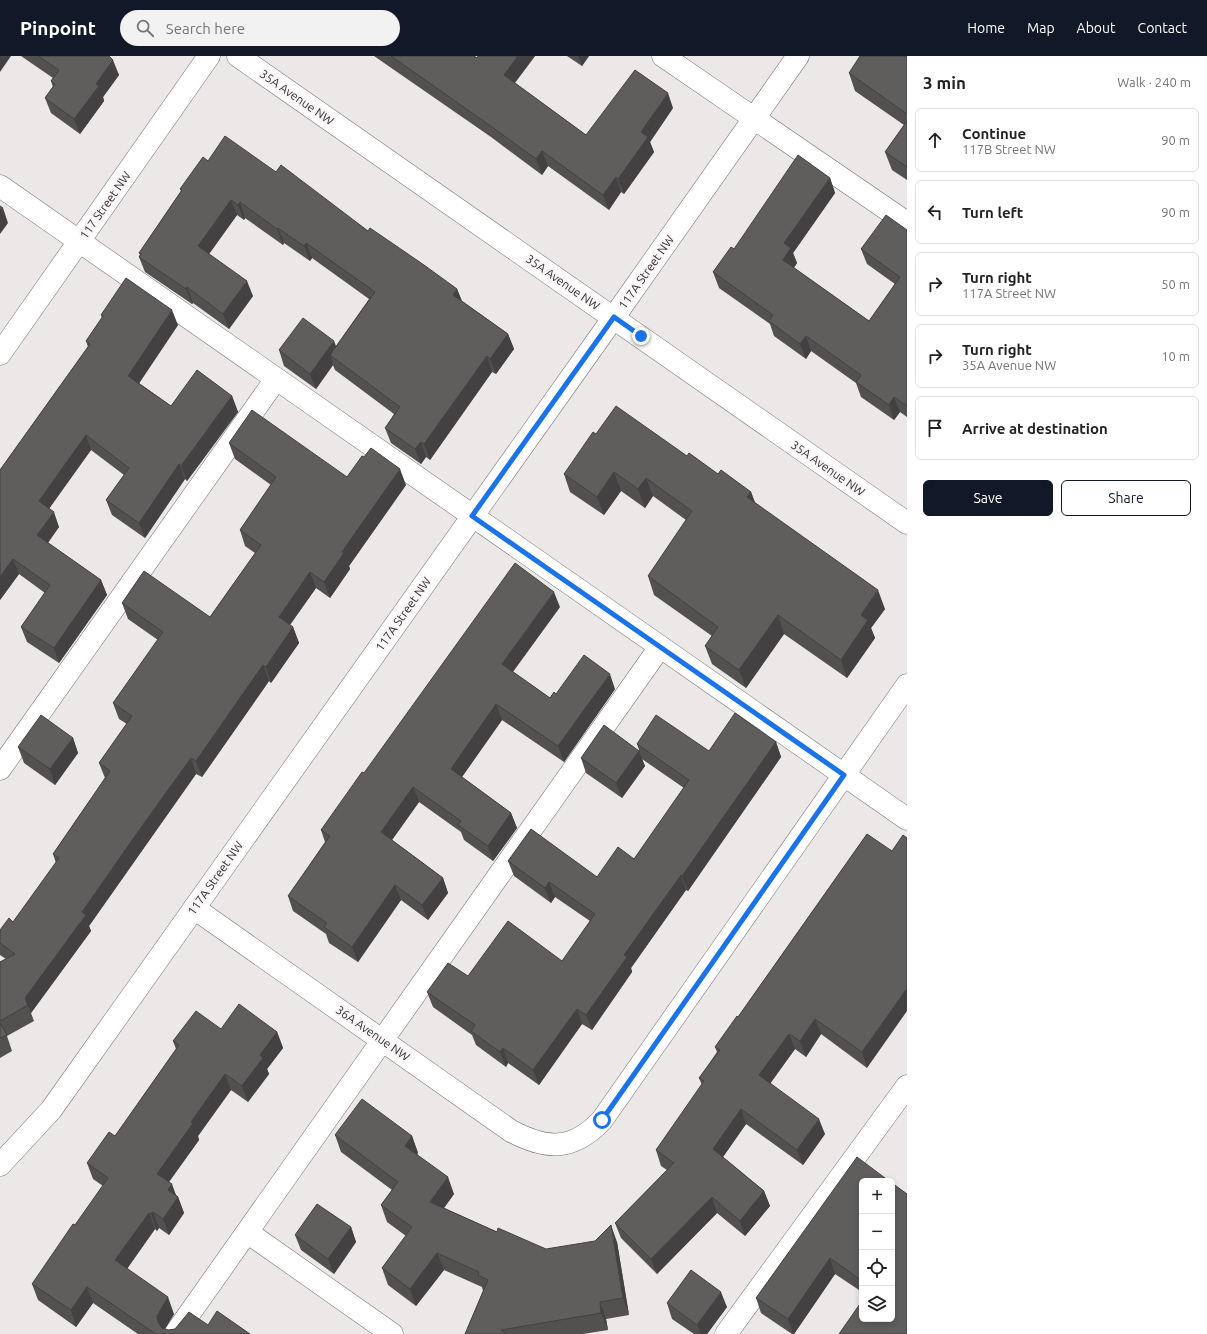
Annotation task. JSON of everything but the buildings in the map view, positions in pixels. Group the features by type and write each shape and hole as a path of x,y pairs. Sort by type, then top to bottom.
{"street":[{"name":"117 Street NW","path":"0,354 209,56"},
{"name":"35A Avenue NW","path":"238,56 614,317 907,523"},
{"path":"663,56 907,223"},
{"name":"117A Street NW","path":"0,1165 51,1110 798,56"},
{"path":"0,186 907,819"},
{"path":"0,769 276,379"},
{"path":"174,1334 660,647"},
{"path":"844,775 907,685"},
{"name":"36A Avenue NW","path":"194,908 511,1131 535,1142 558,1145 591,1132 602,1120 844,775"},
{"path":"726,1334 907,1086"},
{"path":"247,1232 392,1334"}],"route":[{"path":"602,1120 844,775 472,516 614,317 641,336"}]}
